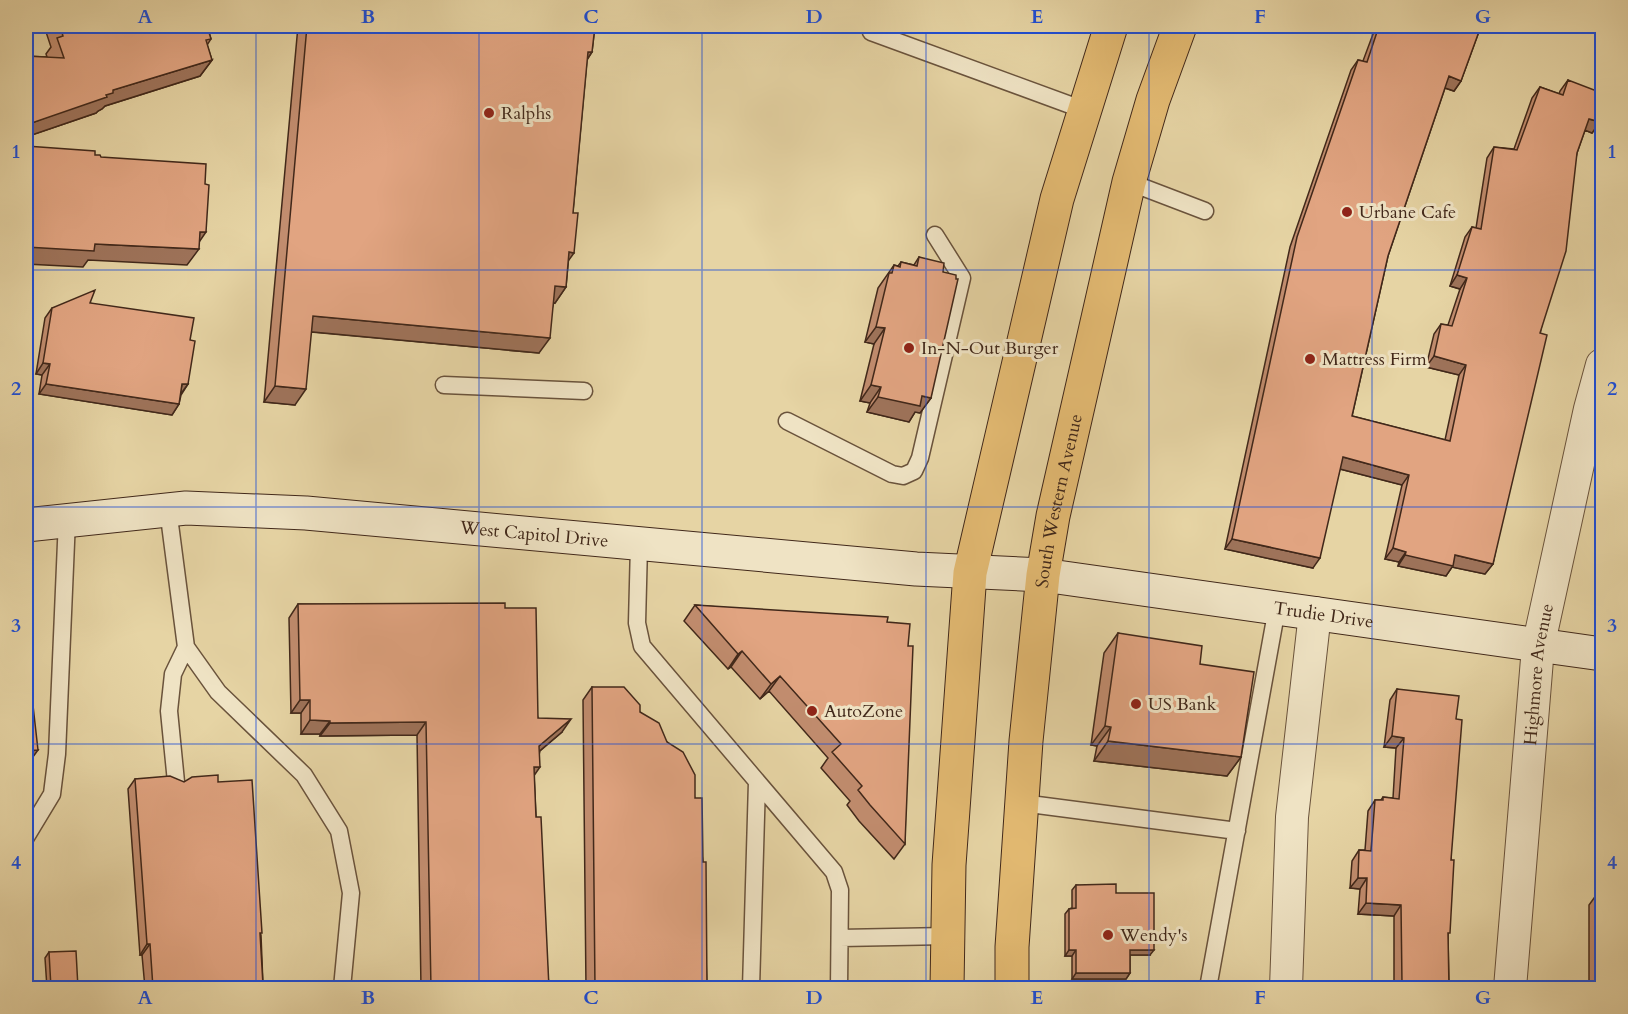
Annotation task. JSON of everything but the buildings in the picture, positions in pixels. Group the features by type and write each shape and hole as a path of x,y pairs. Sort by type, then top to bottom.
{"main road":[{"path":"947,988 949,865 970,573 1057,199 1110,26"},
{"name":"South Western Avenue","path":"1012,988 1011,947 1022,803 1043,575 1053,516 1129,182 1153,100 1180,26"}],"street":[{"name":"Highmore Avenue","path":"1510,988 1538,647 1590,409 1602,365"},
{"name":"West Capitol Drive","path":"26,525 168,509 306,513 639,545 970,573 1043,575"},
{"name":"Trudie Drive","path":"1043,575 1538,647 1602,654"},
{"path":"1286,988 1292,817 1315,613"}],"lane":[{"path":"871,32 1084,110"},
{"path":"1129,182 1205,211"},
{"path":"787,421 892,474 903,476 914,471 920,458 962,278 934,235"},
{"path":"444,385 584,391"},
{"path":"168,509 186,647 218,692 304,775 339,831 351,892 342,988"},
{"path":"26,837 52,794 57,754 67,519"},
{"path":"639,545 637,623 642,646 834,872 840,890 839,988"},
{"path":"1209,988 1277,608"},
{"path":"176,782 169,711 173,674 186,647"},
{"path":"751,988 758,782"},
{"path":"1022,803 1237,831"},
{"path":"840,938 948,936"}],"place":[{"name":"Ralphs","path":"489,113"},
{"name":"Urbane Cafe","path":"1347,212"},
{"name":"In-N-Out Burger","path":"909,348"},
{"name":"Mattress Firm","path":"1310,359"},
{"name":"US Bank","path":"1136,704"},
{"name":"AutoZone","path":"812,711"},
{"name":"Wendy's","path":"1108,935"}]}
